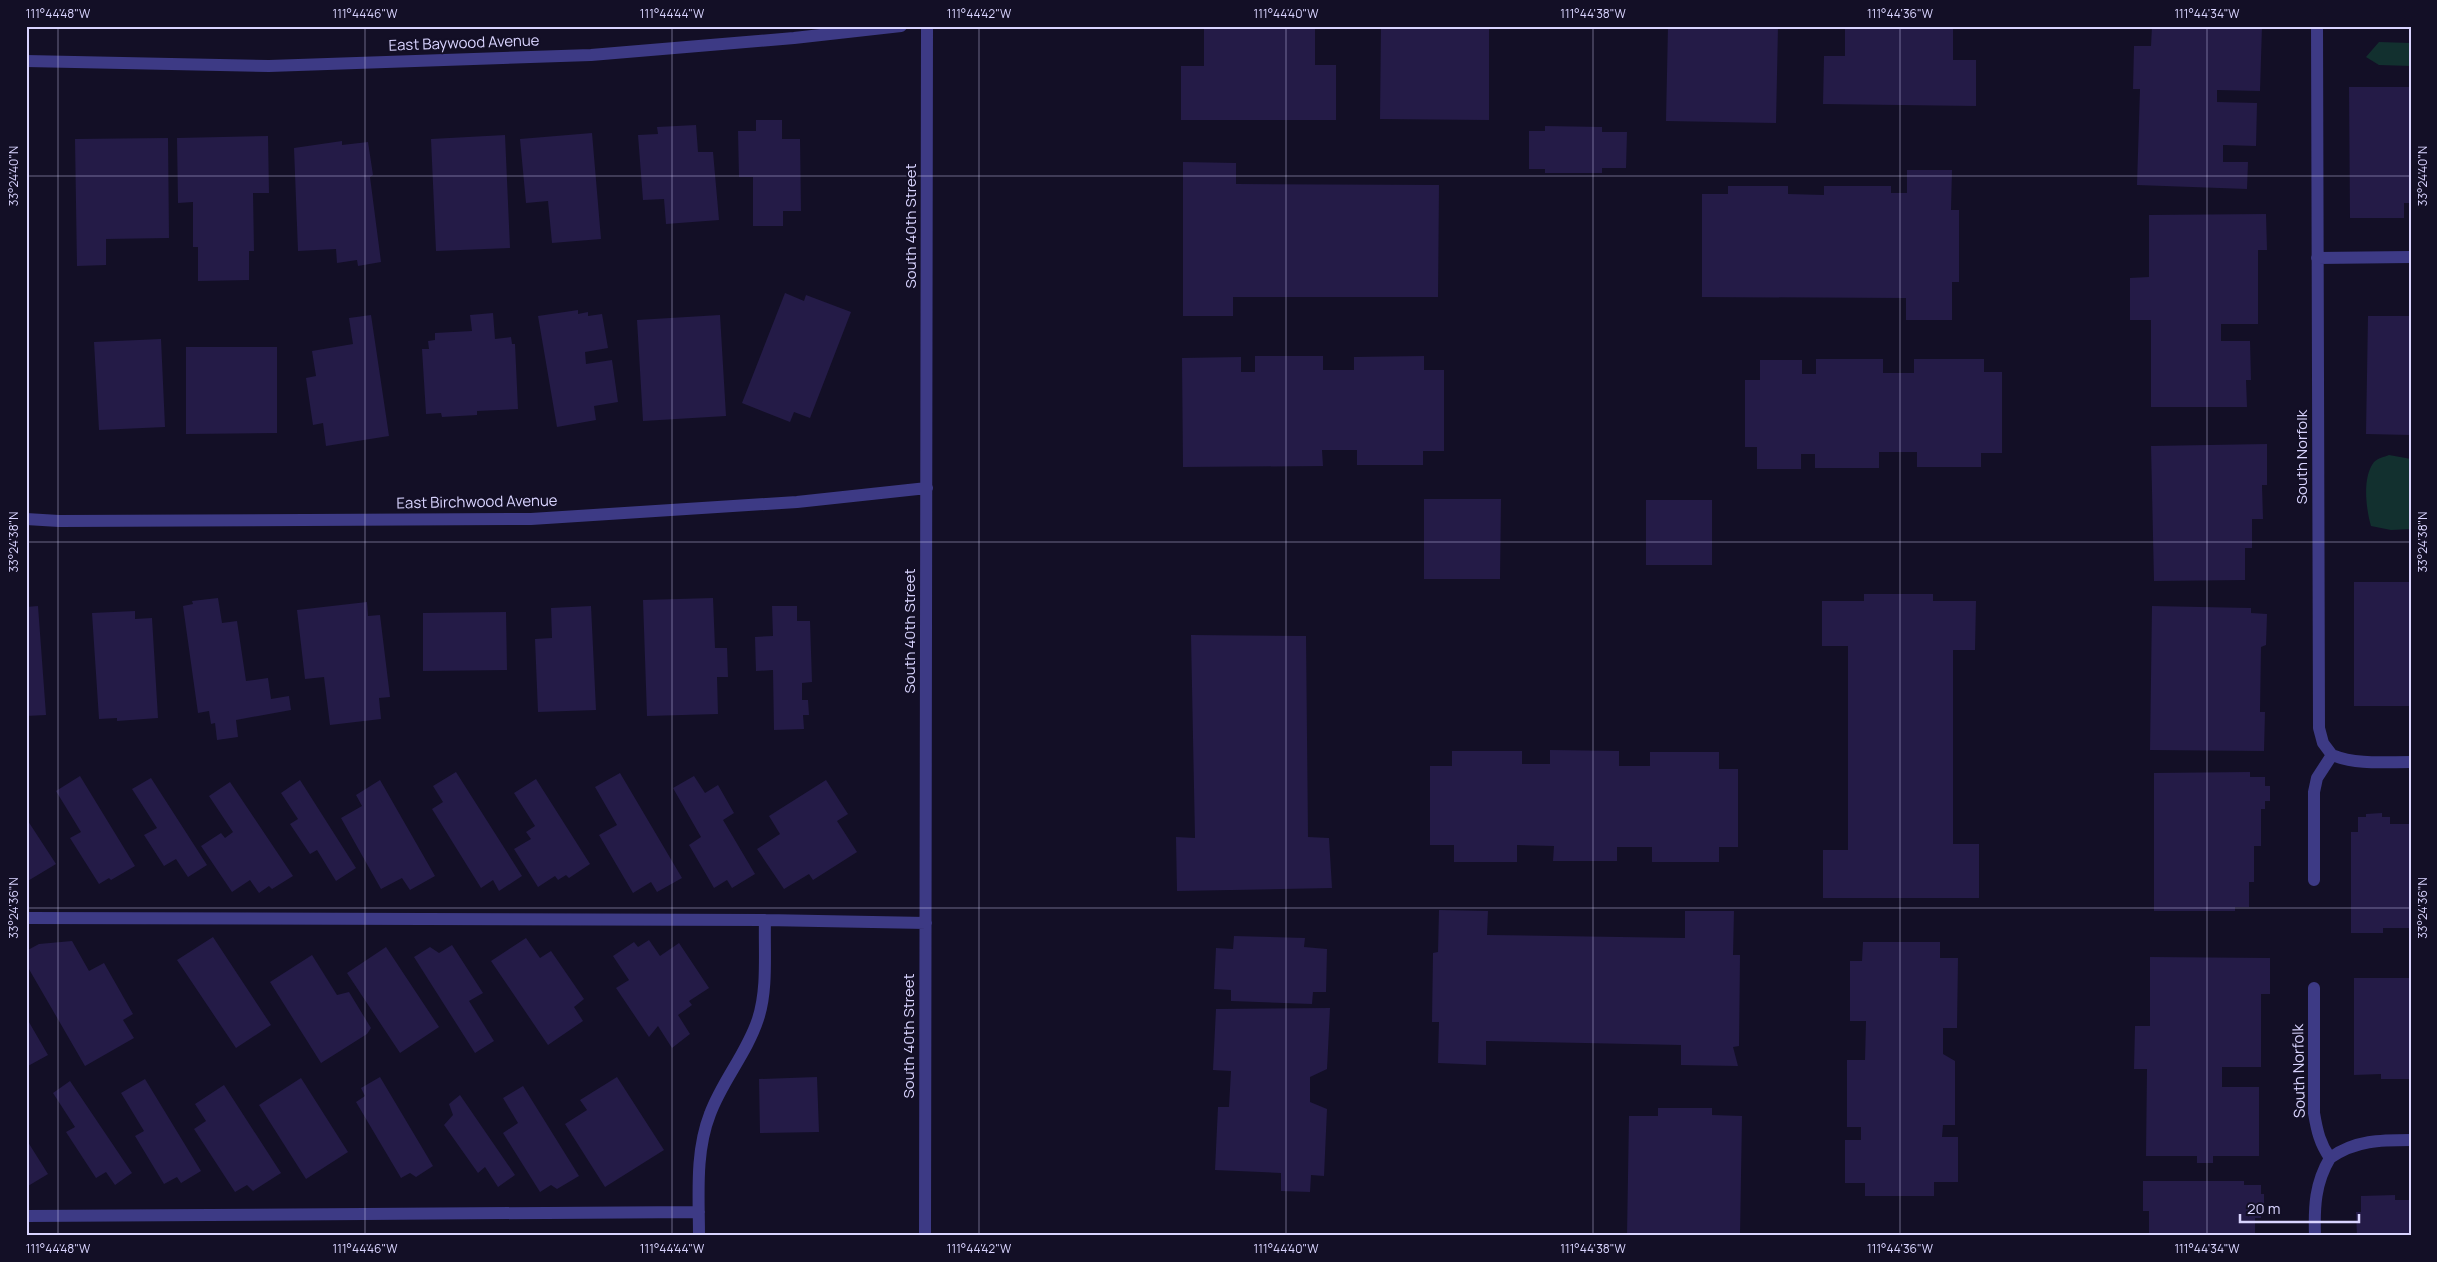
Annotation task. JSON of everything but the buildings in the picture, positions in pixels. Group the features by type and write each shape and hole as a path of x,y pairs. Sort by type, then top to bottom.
{"street":[{"name":"East Baywood Avenue","path":"26,61 269,66 591,55 794,38 901,26"},
{"name":"South 40th Street","path":"925,1236 927,26"},
{"name":"South Norfolk","path":"2317,26 2319,728 2323,743 2332,755"},
{"path":"2317,258 2411,258"},
{"name":"East Birchwood Avenue","path":"26,519 59,521 531,519 798,502 927,488"},
{"path":"2314,880 2314,792 2317,778 2332,755 2345,760 2361,762 2411,762"},
{"path":"26,918 765,920 926,923"},
{"path":"700,1236 700,1154 704,1132 710,1113 759,1018 763,996 765,920"},
{"name":"South Norfolk","path":"2314,988 2314,1114 2317,1133 2323,1148 2330,1158"},
{"path":"2314,1236 2317,1190 2322,1173 2330,1158 2344,1148 2360,1142 2411,1140"},
{"path":"26,1216 699,1212"}],"green space":[{"path":"2379,42 2411,43 2411,66 2379,65 2366,57"},
{"path":"2389,455 2411,459 2411,529 2391,530 2371,526 2366,493 2370,468 2374,462"}]}
